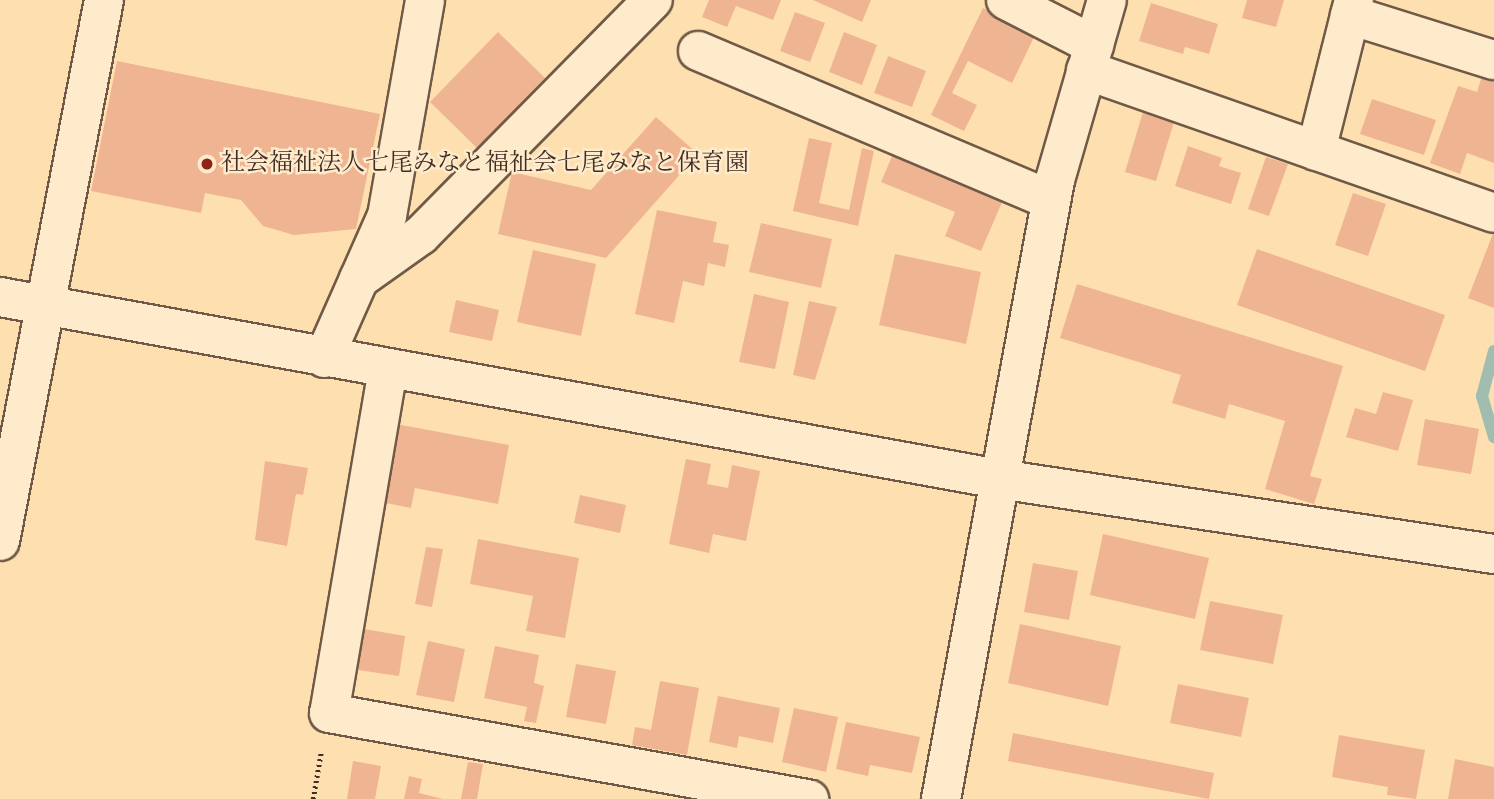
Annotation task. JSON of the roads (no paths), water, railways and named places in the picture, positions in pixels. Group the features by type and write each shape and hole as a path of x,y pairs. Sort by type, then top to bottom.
{"street":[{"path":"0,541 43,304 104,0"},
{"path":"324,358 387,216 425,0"},
{"path":"359,279 421,235 653,0"},
{"path":"1006,0 1090,57 1316,151 1494,213"},
{"path":"941,799 1051,200 1107,0"},
{"path":"1316,151 1352,8 1494,60"},
{"path":"698,51 1051,200"},
{"path":"0,297 999,479 1494,554"},
{"path":"388,369 329,713 809,799"}],"waterway":[{"path":"1494,351 1482,396 1494,437"}],"place":[{"name":"社会福祉法人七尾みなと福祉会七尾みなと保育園","path":"207,164"}]}
